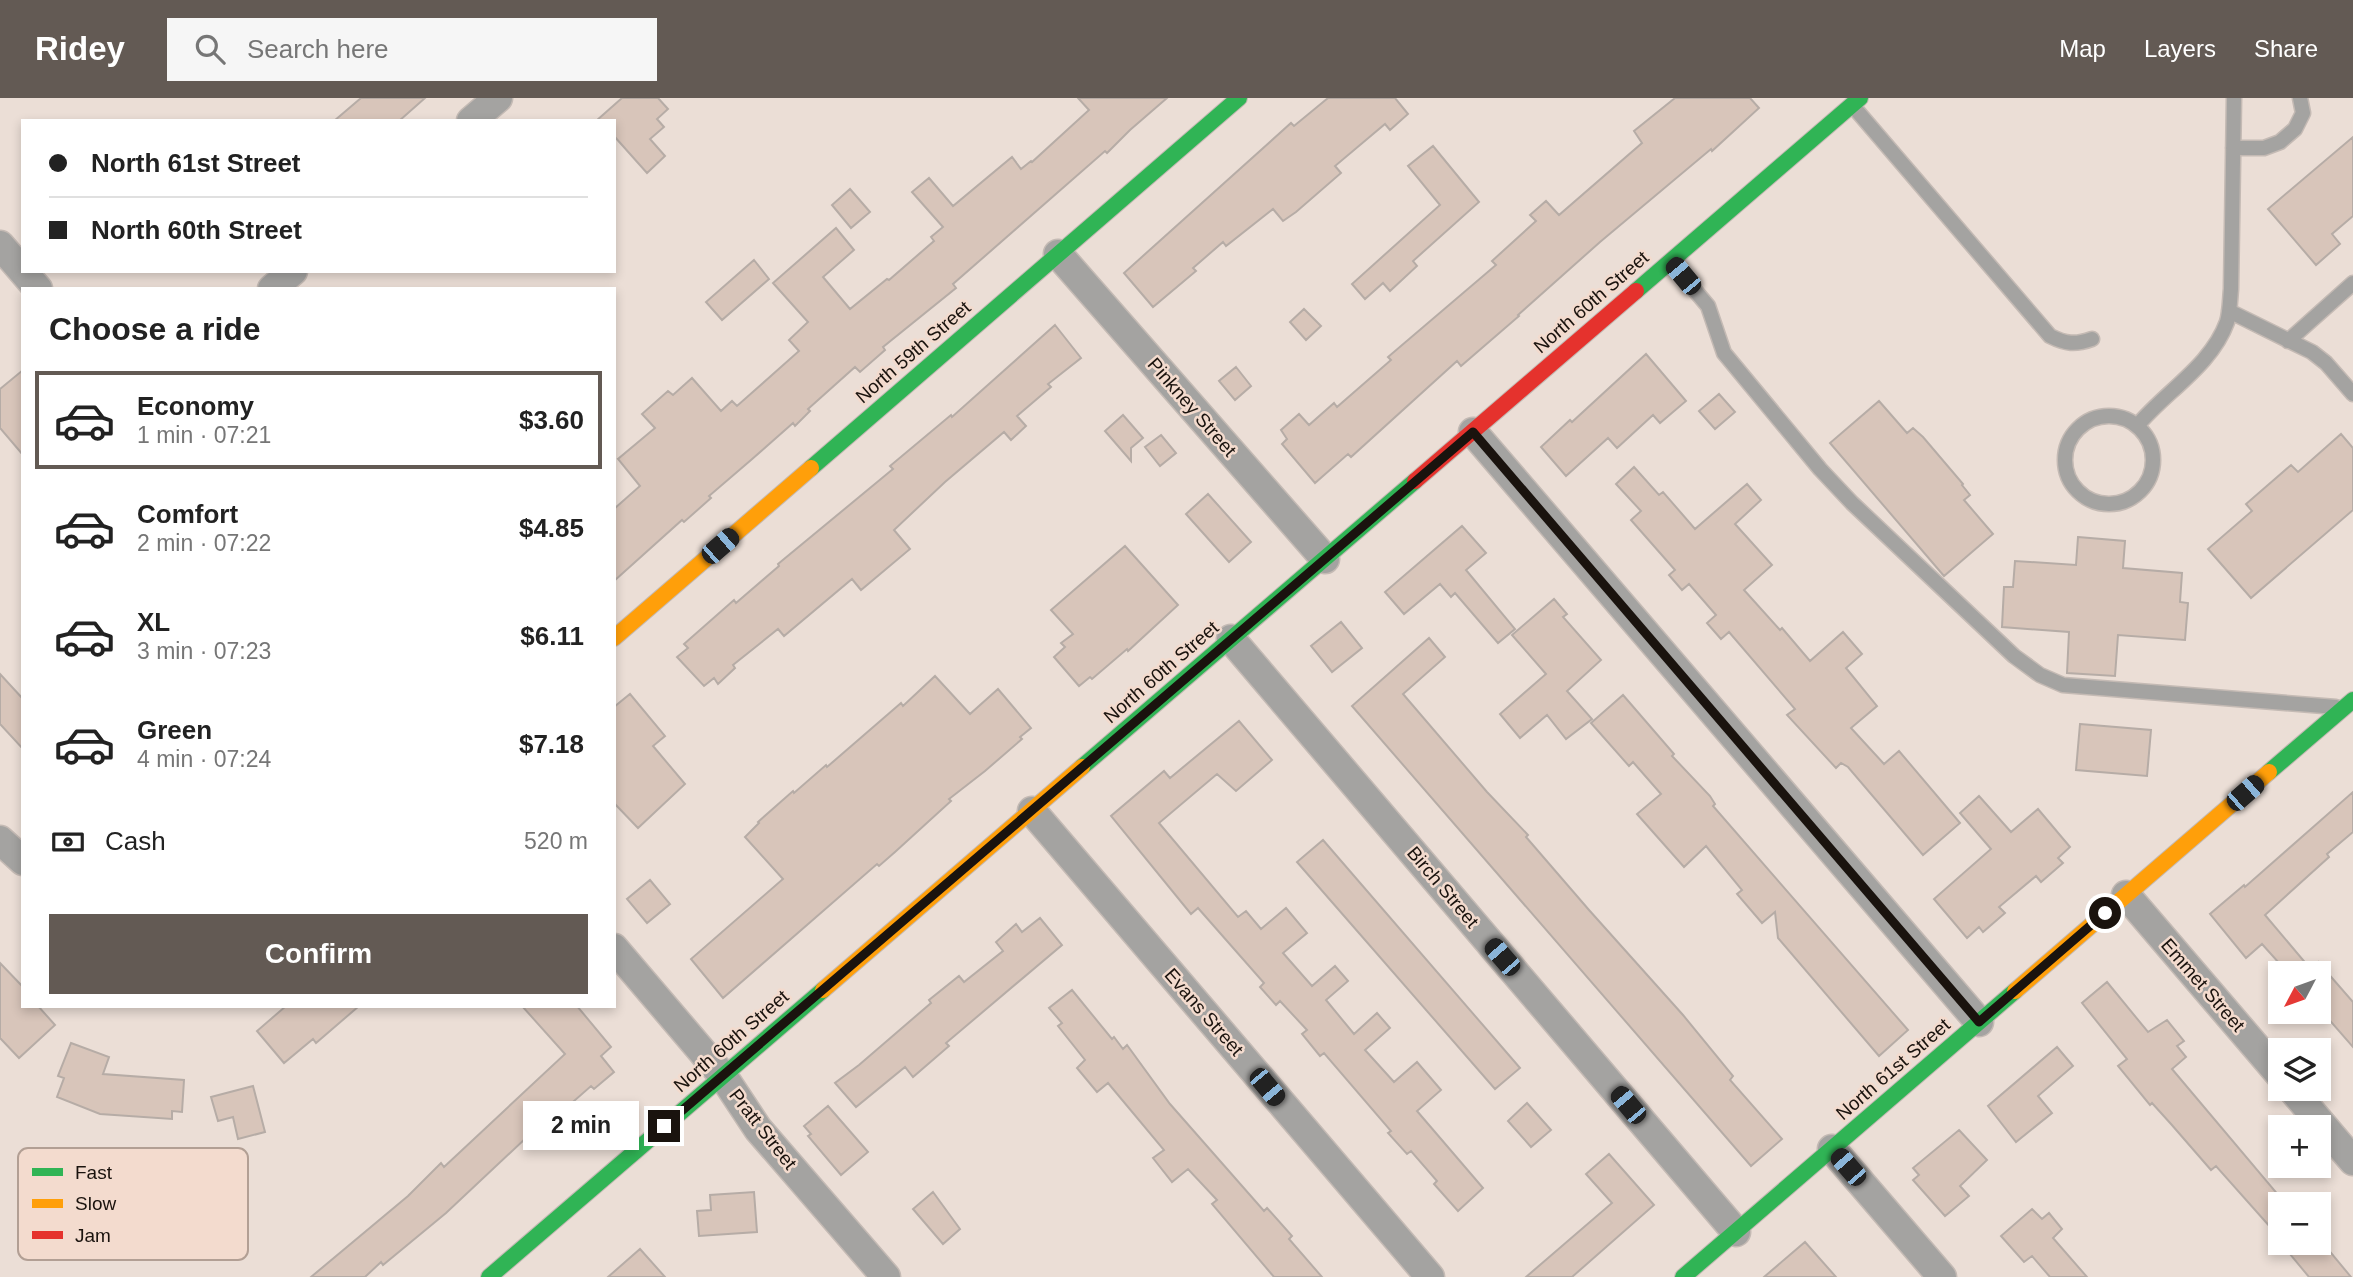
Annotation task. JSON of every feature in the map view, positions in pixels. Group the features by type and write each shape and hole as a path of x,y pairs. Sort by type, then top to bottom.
{"main road":[{"name":"North 59th Street","path":"616,636 1239,98"},
{"name":"North 60th Street","path":"489,1277 1856,101"},
{"name":"North 61st Street","path":"1683,1277 2348,704"}],"street":[{"path":"473,119 498,98"},
{"path":"0,246 21,270"},
{"name":"Pinkney Street","path":"1058,254 1325,559"},
{"path":"24,273 36,287"},
{"path":"274,287 291,273"},
{"path":"1473,432 1979,1022"},
{"name":"Birch Street","path":"1231,639 1736,1232"},
{"name":"Evans Street","path":"1032,811 1430,1277"},
{"path":"0,840 21,859"},
{"name":"Emmet Street","path":"2126,895 2268,1062"},
{"name":"Pratt Street","path":"616,950 723,1076 758,1129 886,1277"},
{"path":"2302,1101 2353,1161"},
{"path":"1832,1149 1942,1277"}],"lane":[{"path":"2137,426 2152,407 2204,361 2216,345 2228,320 2231,289 2234,98"},
{"path":"2233,148 2264,148 2280,142 2295,128 2303,113 2300,98"},
{"path":"1856,101 2050,336 2065,344 2078,344 2091,338"},
{"path":"1671,261 1708,306 1724,353 1819,469 2004,647 2040,675 2063,685 2348,704"},
{"path":"2288,341 2353,283"},
{"path":"2229,311 2312,352 2326,363 2353,394"},
{"path":"2110,416 2137,426 2147,436 2152,450 2151,471 2141,490 2130,499 2102,503 2088,498 2076,489 2065,463 2073,435 2095,418 2110,416"}],"building":[{"path":"361,98 425,98 401,119 336,119"},
{"path":"622,98 658,98 668,109 657,119 664,127 650,139 665,156 647,173 616,138 616,119 598,119"},
{"path":"1078,98 1167,98 1107,153 1105,151 953,284 956,288 883,347 885,350 860,372 855,367 808,409 810,411 795,426 793,423 709,496 711,498 684,522 682,520 616,579 616,507 640,486 618,459 655,428 642,414 668,391 673,395 692,378 721,411 732,401 737,406 799,351 789,340 808,322 773,283 836,228 854,250 823,277 850,309 934,241 931,237 943,227 912,192 929,178 953,206 1012,157 1021,169 1032,162 1089,110"},
{"path":"1328,98 1395,98 1408,114 1390,130 1385,124 1335,166 1341,173 1296,212 1283,221 1273,209 1226,246 1223,242 1193,268 1196,271 1153,307 1124,273 1291,123 1294,126"},
{"path":"1675,98 1750,98 1759,108 1712,151 1711,149 1600,242 1461,366 1457,361 1351,457 1348,454 1315,483 1282,444 1287,439 1281,430 1299,414 1309,425 1334,403 1337,407 1391,360 1388,357 1496,265 1492,261 1536,221 1530,215 1546,201 1559,215 1642,143 1634,131"},
{"path":"2353,137 2353,216 2332,234 2340,244 2316,265 2268,209"},
{"path":"1433,146 1479,202 1413,261 1417,266 1390,291 1383,283 1365,299 1352,284 1440,205 1408,166"},
{"path":"850,189 870,212 851,228 832,205"},
{"path":"754,260 769,279 722,320 706,302"},
{"path":"1304,309 1321,326 1306,340 1290,322"},
{"path":"1055,325 1081,358 1048,384 1051,387 1017,416 1026,426 1011,440 1004,432 894,530 910,549 861,590 852,579 784,636 778,629 733,665 735,668 718,684 714,678 704,686 677,657 688,648 684,644 893,469 890,466 951,415 952,417"},
{"path":"1646,354 1686,401 1660,423 1653,415 1617,448 1608,438 1566,476 1541,447"},
{"path":"1236,367 1251,386 1235,400 1219,381"},
{"path":"21,372 21,453 0,428 0,389"},
{"path":"1719,394 1735,412 1715,429 1699,411"},
{"path":"1879,401 1907,433 1913,428 1923,437 1963,484 1970,495 1964,500 1993,534 1944,576 1830,443"},
{"path":"1123,415 1143,438 1131,448 1131,461 1105,431"},
{"path":"2341,434 2353,448 2353,510 2251,598 2208,549 2252,511 2246,504 2291,465 2298,472"},
{"path":"1161,435 1176,453 1160,466 1145,447"},
{"path":"1634,467 1659,495 1663,492 1695,529 1747,484 1761,500 1735,524 1772,565 1744,590 1810,661 1843,632 1862,654 1846,668 1877,706 1851,728 1884,764 1899,751 1960,823 1923,855 1848,767 1841,763 1836,768 1787,715 1795,709 1729,632 1721,639 1707,623 1716,615 1689,584 1682,590 1669,575 1675,570 1631,520 1641,511 1616,484"},
{"path":"1208,494 1251,542 1229,562 1186,514"},
{"path":"1462,526 1486,553 1466,570 1515,629 1498,643 1455,593 1451,597 1440,584 1404,614 1385,592"},
{"path":"2078,537 2125,541 2123,568 2182,573 2180,602 2188,603 2185,640 2118,635 2115,676 2067,673 2069,632 2002,627 2004,587 2013,587 2015,561 2076,565"},
{"path":"1125,546 1178,605 1128,651 1127,649 1092,679 1090,677 1079,686 1054,657 1065,647 1061,643 1073,634 1051,610"},
{"path":"1554,599 1567,614 1563,617 1601,660 1567,691 1592,719 1566,739 1547,715 1520,738 1500,714 1546,674 1512,635"},
{"path":"1341,622 1362,648 1332,672 1311,646"},
{"path":"1429,638 1445,657 1403,694 1683,1015 1733,1076 1730,1080 1782,1139 1751,1166 1352,706"},
{"path":"0,674 21,697 21,747 0,724"},
{"path":"935,676 970,714 998,689 1031,728 1020,737 1022,739 949,799 951,801 895,852 879,866 877,864 723,998 691,959 783,879 745,837 793,791 794,793 826,765 827,767 901,703 903,706"},
{"path":"630,694 665,736 653,746 685,784 638,828 616,805 616,705"},
{"path":"1623,695 1674,754 1672,756 1710,796 1715,804 1713,806 1908,1030 1879,1056 1778,938 1775,912 1762,923 1737,894 1742,890 1706,846 1684,867 1637,814 1661,794 1633,762 1629,766 1591,723"},
{"path":"1239,721 1272,760 1236,791 1217,774 1159,823 1238,917 1246,911 1261,929 1286,908 1307,933 1283,953 1312,986 1335,966 1348,981 1326,1000 1354,1034 1377,1013 1390,1028 1365,1050 1394,1082 1417,1062 1441,1090 1417,1111 1483,1188 1458,1211 1434,1184 1437,1181 1411,1151 1407,1154 1388,1133 1391,1131 1324,1053 1320,1056 1302,1034 1307,1030 1280,1001 1276,1005 1260,987 1264,983 1198,908 1191,914 1111,816 1164,771 1170,778"},
{"path":"2080,724 2151,730 2147,776 2076,770"},
{"path":"2353,792 2353,832 2265,915 2304,961 2277,961 2262,944 2246,958 2210,914 2244,885 2245,887"},
{"path":"1979,796 2011,832 2038,809 2070,847 2058,858 2063,863 2041,882 2036,876 1999,907 2005,913 1983,932 1979,927 1967,938 1934,899 1991,849 1960,813"},
{"path":"1323,840 1520,1068 1495,1089 1297,862"},
{"path":"650,880 670,904 647,923 627,899"},
{"path":"1040,918 1062,945 946,1043 949,1046 913,1077 905,1067 856,1107 835,1083 931,1003 929,1000 959,976 964,982 1003,951 996,942 1016,924 1022,932"},
{"path":"0,963 21,985 21,1008 40,1008 55,1025 19,1058 0,1038"},
{"path":"2331,977 2353,1002 2353,1047 2331,1022"},
{"path":"2107,982 2148,1032 2167,1020 2184,1041 2177,1046 2186,1057 2172,1069 2276,1192 2268,1192 2268,1224 2216,1166 2211,1170 2152,1103 2150,1105 2118,1066 2127,1059 2082,1003"},
{"path":"1072,990 1112,1039 1114,1037 1123,1049 1127,1045 1170,1104 1264,1211 1267,1208 1292,1236 1289,1239 1322,1277 1274,1277 1212,1204 1217,1200 1188,1169 1172,1182 1153,1158 1164,1150 1108,1083 1097,1092 1077,1068 1085,1060 1058,1026 1062,1023 1049,1008"},
{"path":"284,1008 357,1008 316,1043 313,1039 284,1063 257,1031"},
{"path":"524,1008 579,1008 611,1047 601,1056 614,1072 594,1089 591,1086 541,1130 538,1128 527,1137 446,1213 383,1265 381,1262 365,1277 311,1277 408,1196 441,1163 444,1167 565,1054"},
{"path":"71,1043 109,1057 103,1074 184,1080 182,1112 172,1111 172,1119 100,1114 57,1097 64,1078 58,1076"},
{"path":"2057,1047 2073,1066 2038,1096 2052,1113 2016,1142 1988,1106"},
{"path":"253,1086 265,1132 238,1139 233,1117 218,1121 211,1097"},
{"path":"1527,1103 1551,1130 1531,1147 1508,1121"},
{"path":"828,1106 868,1152 841,1175 808,1136 811,1134 804,1126"},
{"path":"1959,1130 1987,1160 1960,1186 1969,1196 1945,1216 1913,1180 1919,1175 1913,1168"},
{"path":"1609,1154 1654,1205 1572,1277 1526,1277 1612,1203 1586,1174"},
{"path":"754,1192 757,1232 699,1236 697,1211 711,1210 710,1195"},
{"path":"933,1192 960,1229 943,1244 913,1209"},
{"path":"2032,1209 2042,1219 2049,1213 2062,1229 2053,1238 2087,1277 2050,1277 2032,1256 2024,1262 2001,1236"},
{"path":"1805,1242 1836,1277 1764,1277"},
{"path":"640,1249 665,1277 608,1277"},
{"path":"2331,1253 2351,1277 2309,1277 2291,1255 2331,1255"}],"traffic: fast":[{"path":"811,468 1239,98"},
{"path":"1636,291 1860,98"},
{"path":"1082,767 1415,481"},
{"path":"2269,772 2353,700"},
{"path":"489,1277 823,990"},
{"path":"1683,1277 2015,991"}],"traffic: slow":[{"path":"616,636 811,468"},
{"path":"823,990 1082,767"},
{"path":"2015,991 2269,772"}],"traffic: jam":[{"path":"1415,481 1636,291"}],"route":[{"path":"664,1126 1473,432 1979,1022 2105,913"}]}
